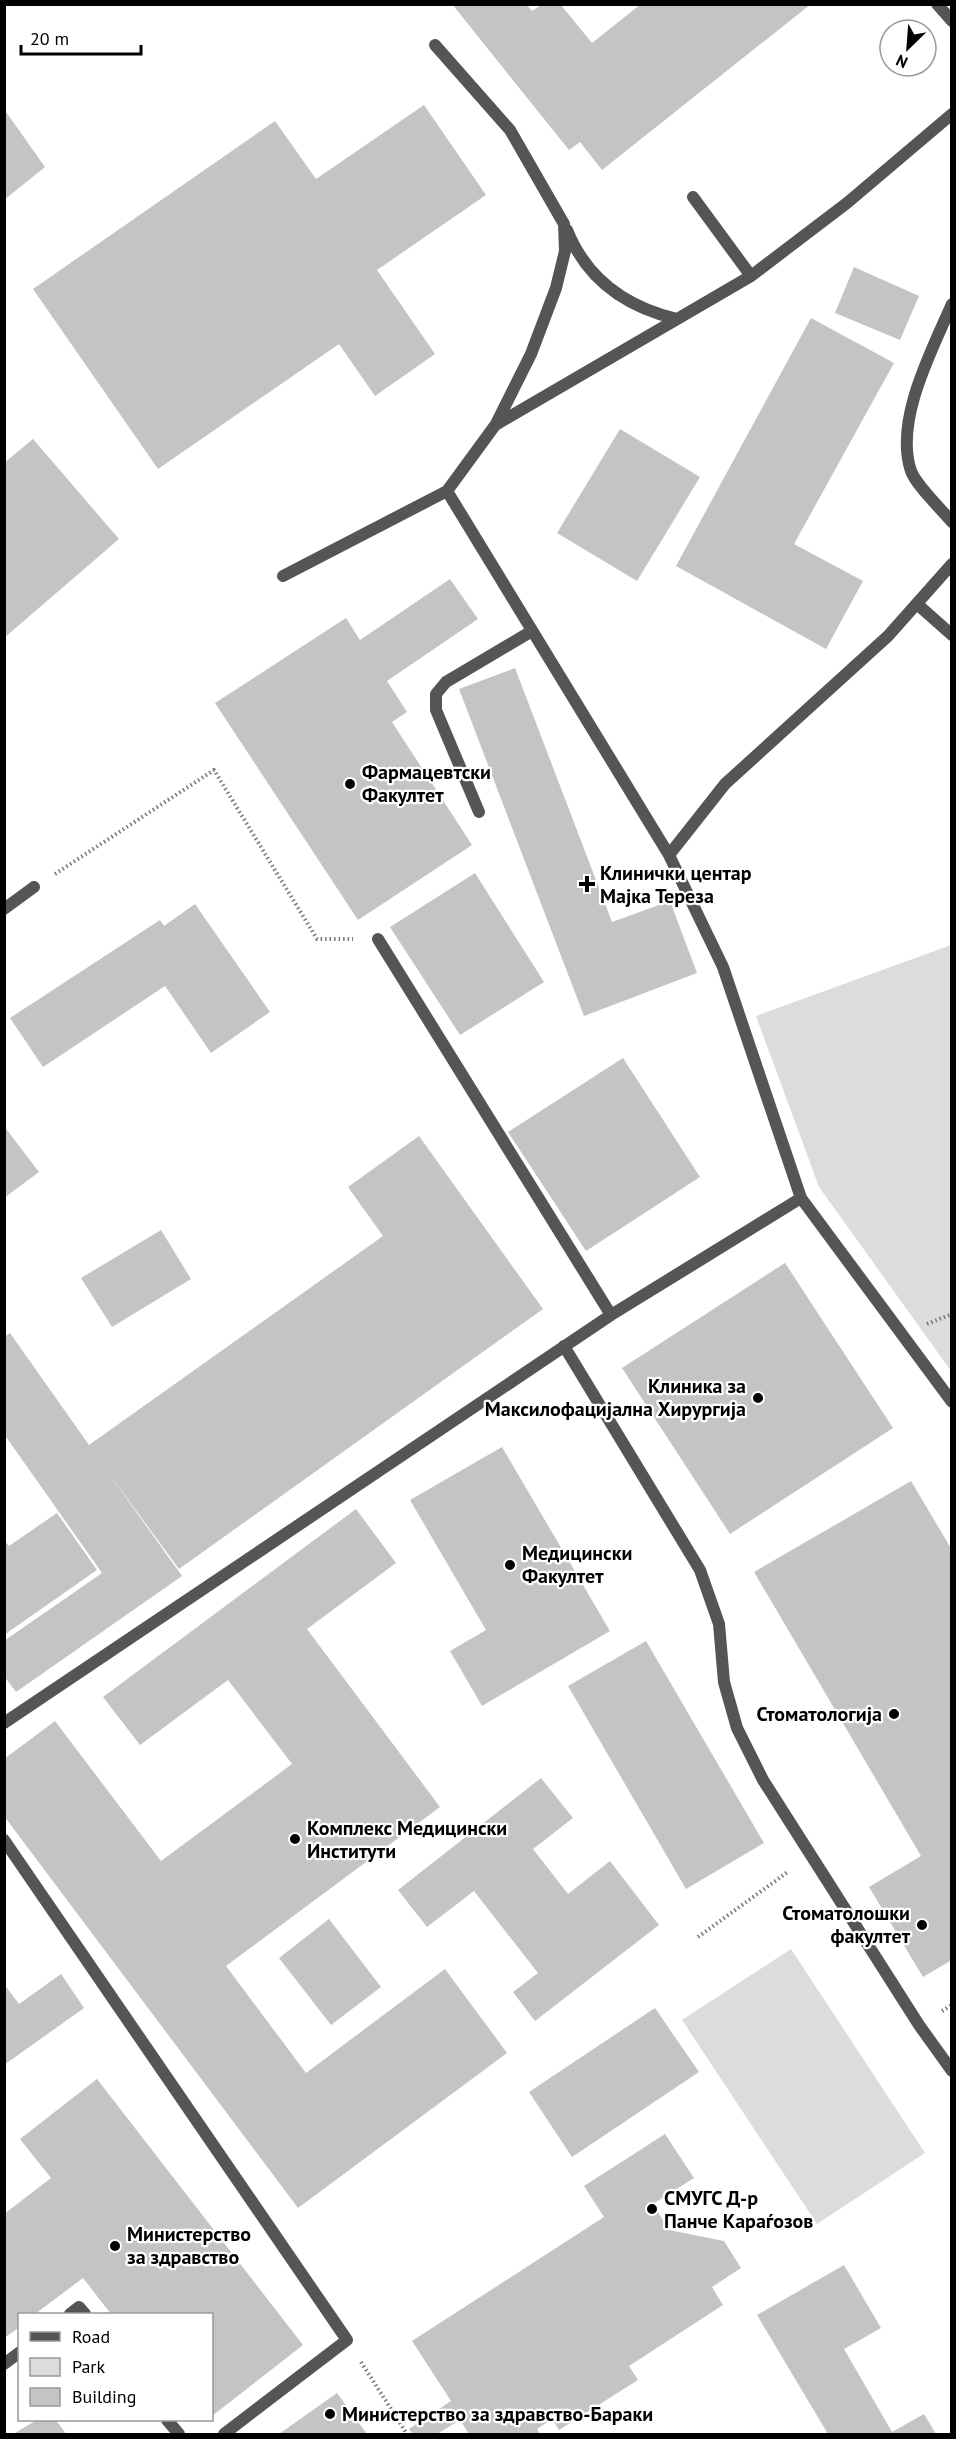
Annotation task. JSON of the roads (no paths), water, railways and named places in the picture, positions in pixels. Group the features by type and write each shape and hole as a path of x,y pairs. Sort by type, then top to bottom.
{"street":[{"path":"937,4 951,21"},
{"path":"435,45 510,130 564,224 574,248 589,270 607,288 628,303 652,313 677,319"},
{"path":"496,424 751,276 847,203 951,114"},
{"path":"693,197 751,276"},
{"path":"283,576 447,491 496,424 531,354 556,288 565,251 564,224"},
{"path":"951,304 910,405 908,452 912,473 951,522"},
{"path":"447,491 669,855 723,967 801,1198 951,1402"},
{"path":"669,855 725,784 888,636 951,564"},
{"path":"917,604 951,635"},
{"path":"478,812 436,710 436,694 446,682 532,631"},
{"path":"4,909 34,887"},
{"path":"378,939 611,1315"},
{"path":"4,1723 611,1315 801,1198"},
{"path":"564,1346 700,1570 719,1624 724,1682 737,1728 763,1780 951,2071"},
{"path":"4,1840 347,2340 224,2434"},
{"path":"70,2313 79,2307 84,2313"},
{"path":"4,2364 18,2354"},
{"path":"168,2421 179,2434"}],"place":[{"name":"Фармацевтски Факултет","path":"350,784"},
{"name":"Клинички центар Мајка Тереза","path":"587,884"},
{"name":"Клиника за Максилофацијална Хирургија","path":"758,1398"},
{"name":"Медицински Факултет","path":"510,1565"},
{"name":"Стоматологија","path":"894,1714"},
{"name":"Комплекс Медицински Институти","path":"295,1839"},
{"name":"Стоматолошки факултет","path":"922,1925"},
{"name":"СМУГС Д-р Панче Караѓозов","path":"652,2209"},
{"name":"Министерство за здравство","path":"115,2246"},
{"name":"Министерство за здравство-Бараки","path":"330,2414"}]}
